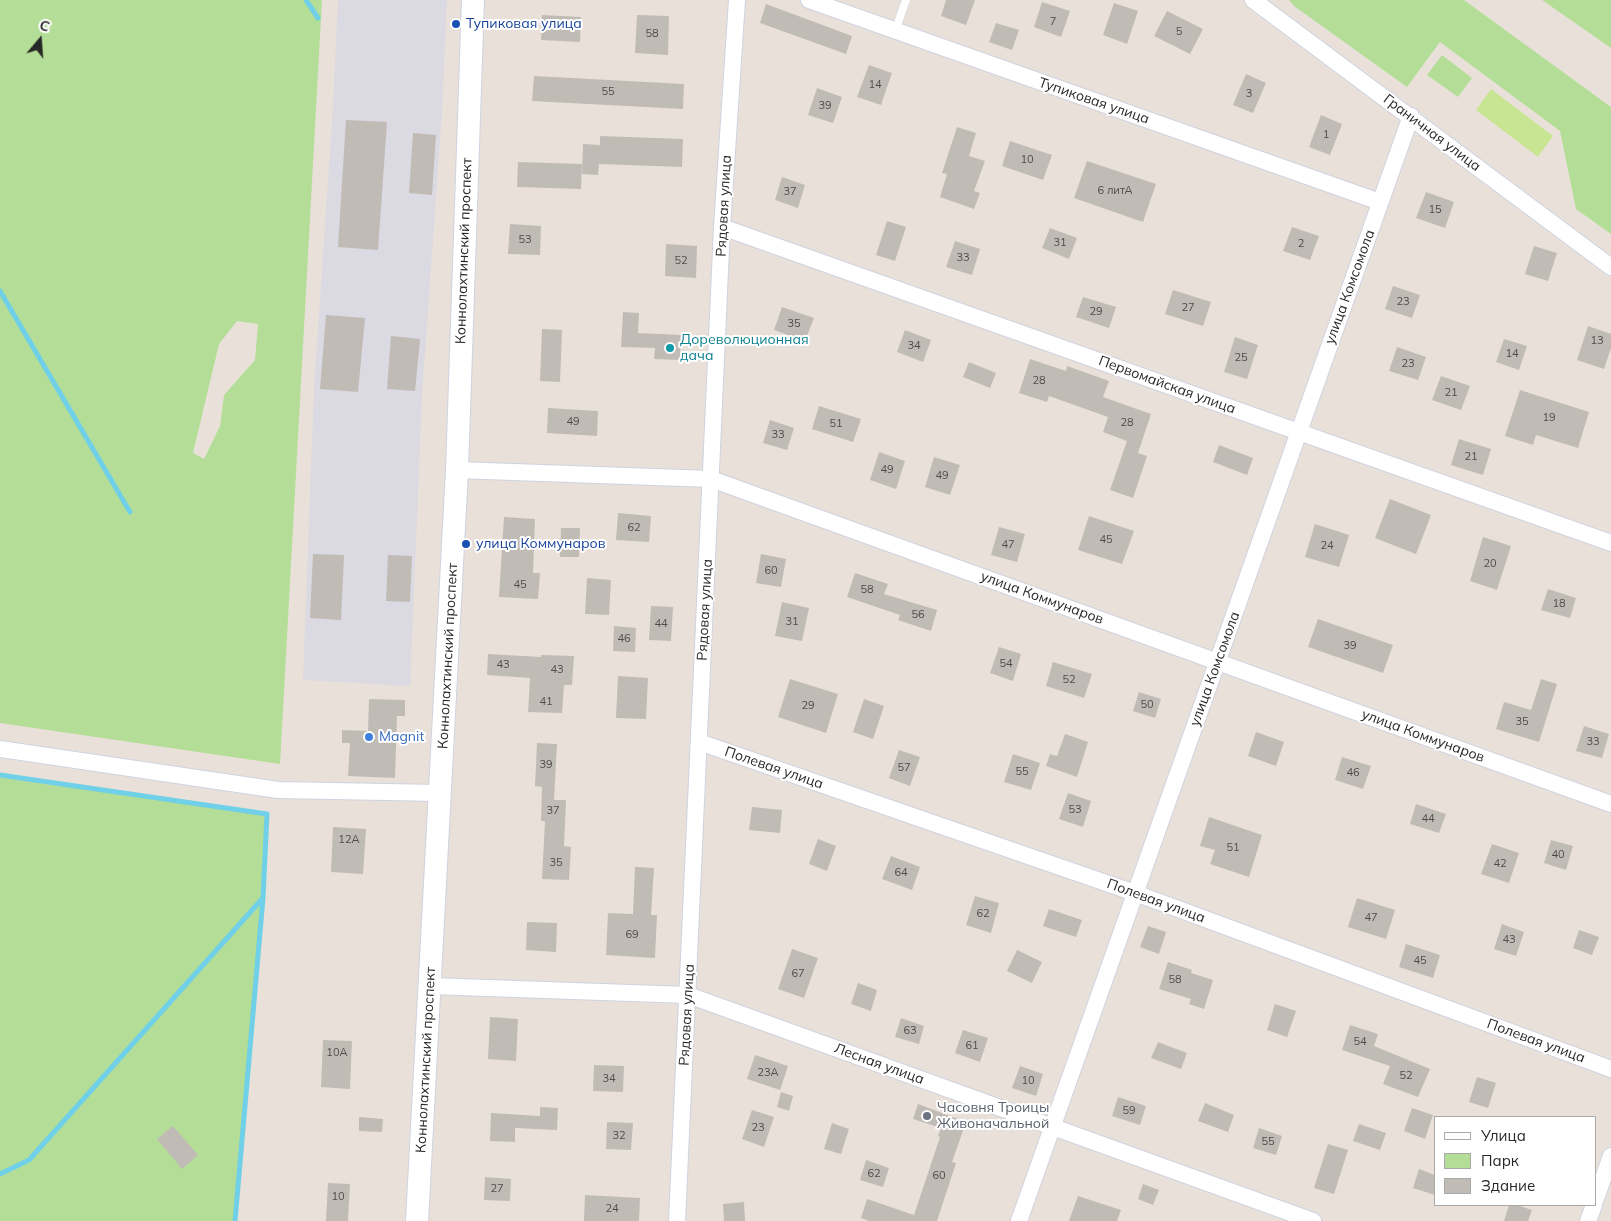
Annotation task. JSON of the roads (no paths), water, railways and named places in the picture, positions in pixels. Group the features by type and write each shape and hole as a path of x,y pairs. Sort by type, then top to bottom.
{"main road":[{"name":"Коннолахтинский проспект","path":"418,1221 457,470 473,0"}],"street":[{"name":"Рядовая улица","path":"677,1221 722,226 737,0"},
{"name":"Тупиковая улица","path":"808,0 1380,202"},
{"name":"Граничная улица","path":"1253,0 1611,267"},
{"name":"улица Комсомола","path":"1019,1221 1411,116"},
{"name":"Первомайская улица","path":"722,226 1611,543"},
{"name":"улица Коммунаров","path":"457,470 711,479 1611,804"},
{"name":"Полевая улица","path":"699,742 1135,893 1611,1069"},
{"path":"0,749 278,790 440,793"},
{"name":"Лесная улица","path":"430,986 688,995 1312,1221"},
{"path":"1596,1197 1611,1156"},
{"path":"1588,1221 1593,1206"}],"lane":[{"path":"895,31 906,0"}],"waterway":[{"path":"306,0 318,18"},
{"path":"0,291 130,512"},
{"path":"0,775 267,814 263,898 235,1221"},
{"path":"0,1174 29,1160 262,899"}],"place":[{"name":"Тупиковая улица","path":"456,24"},
{"name":"Дореволюционная дача","path":"670,348"},
{"name":"улица Коммунаров","path":"466,544"},
{"name":"Magnit","path":"369,737"},
{"name":"Часовня Троицы Живоначальной","path":"927,1116"}]}
